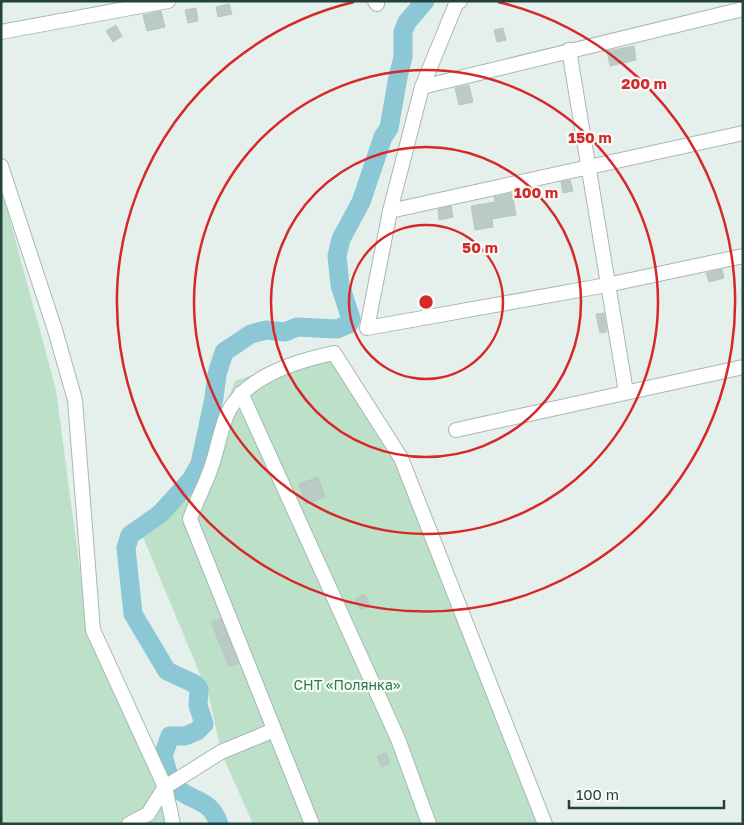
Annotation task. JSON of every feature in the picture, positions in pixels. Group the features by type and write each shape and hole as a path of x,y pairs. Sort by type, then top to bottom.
{"street":[{"path":"1,32 168,1"},
{"path":"460,1 456,4 422,87 390,211 367,328 607,284 743,256"},
{"path":"422,87 569,50 743,10"},
{"path":"569,50 587,168 626,392"},
{"path":"390,211 743,133"},
{"path":"1,166 55,330 75,400 93,630 165,788 173,824"},
{"path":"312,824 190,519 211,467 227,416 241,393 264,378 305,359 334,352 401,458 545,824"},
{"path":"456,430 743,367"},
{"path":"241,393 398,739 429,824"},
{"path":"130,824 148,814 165,788 221,752 274,730"}],"green space":[{"path":"1,187 56,390 88,631 175,824 1,824"},
{"name":"СНТ «Полянка»","path":"333,347 418,499 552,824 253,824 221,752 209,696 143,537 195,487 235,381"}],"building":[{"path":"229,4 232,14 218,17 216,7"},
{"path":"196,8 198,21 188,23 185,10"},
{"path":"161,11 165,27 147,31 143,15"},
{"path":"116,25 122,36 113,42 106,31"},
{"path":"503,28 506,40 497,42 494,30"},
{"path":"634,46 636,60 610,66 607,51"},
{"path":"469,85 473,102 459,105 455,88"},
{"path":"570,180 573,191 563,193 561,182"},
{"path":"512,193 516,215 492,219 493,227 475,230 471,206 495,202 494,197"},
{"path":"451,206 453,217 439,220 438,209"},
{"path":"722,269 724,278 709,282 706,273"},
{"path":"604,313 607,332 600,333 596,314"},
{"path":"318,477 325,497 306,504 299,484"},
{"path":"365,594 370,606 360,610 355,599"},
{"path":"221,619 238,663 229,667 211,622"},
{"path":"386,753 390,763 381,767 377,756"}],"waterway":[{"path":"170,780 163,756 170,736 185,736 197,731 204,724 198,705 199,689 195,684 167,671 133,614 126,548 130,535 160,514 191,480 200,464 214,398 217,374 224,352 251,334 266,330 285,332 297,327 337,329 349,324 351,319 340,285 337,256 341,239 361,202 383,137 389,128 403,57 403,32 407,22 425,1"},
{"path":"174,786 211,809 219,824"}]}
